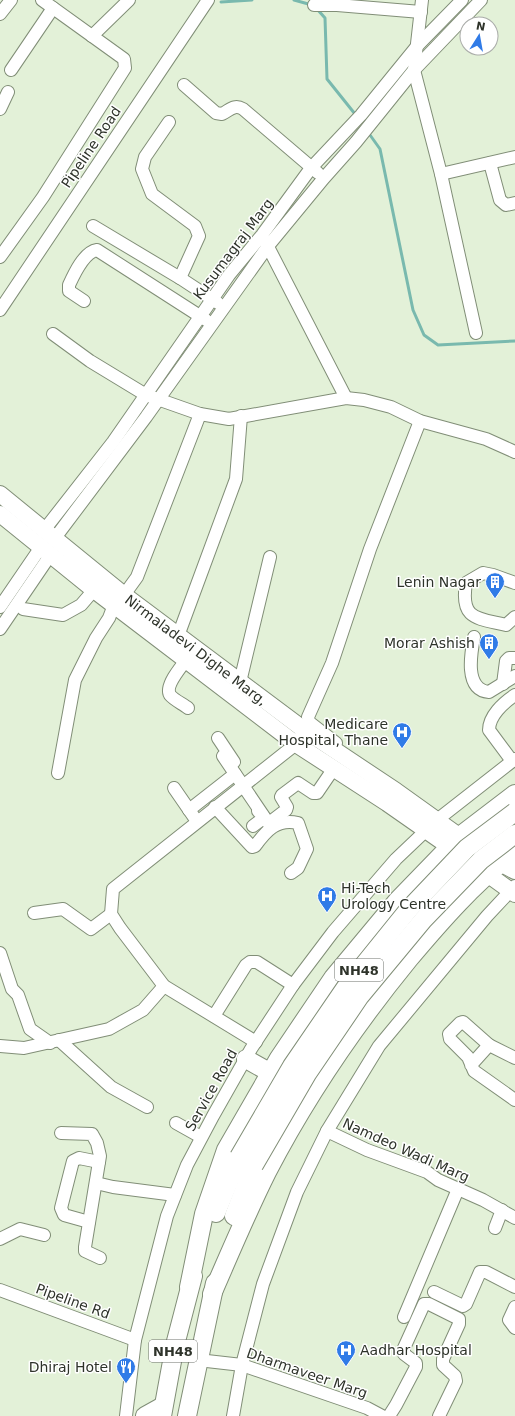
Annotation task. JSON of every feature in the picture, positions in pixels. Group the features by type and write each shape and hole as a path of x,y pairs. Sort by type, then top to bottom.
{"highway":[{"path":"511,803 501,818 504,828 515,835"},
{"path":"188,1287 204,1214 226,1150 271,1073 333,978 398,900 454,842 511,803"},
{"name":"NH48","path":"162,1411 188,1287 292,1066 346,986 409,909 511,803"},
{"name":"NH48","path":"187,1416 212,1294 247,1161 360,996 423,920 481,860 515,835"},
{"path":"212,1294 239,1231 267,1172 320,1082 372,1004 434,930 493,869 515,852"},
{"path":"246,1058 271,1073"},
{"path":"145,1416 162,1411"}],"main road":[{"name":"Nirmaladevi Dighe Marg,","path":"0,494 50,534 99,585"},
{"name":"Nirmaladevi Dighe Marg,","path":"0,514 46,550 99,585 191,654 296,744 387,803 431,826 493,869"},
{"name":"Nirmaladevi Dighe Marg,","path":"119,600 178,636 191,654 240,682 303,729 396,791 431,826"},
{"path":"493,869 515,871"},
{"path":"493,869 514,890"}],"street":[{"path":"0,14 11,0"},
{"path":"0,257 43,197 70,152 125,68 124,60 42,0"},
{"path":"92,36 129,0"},
{"name":"Pipeline Road","path":"0,310 208,0"},
{"path":"422,0 414,70 441,174 476,333"},
{"name":"Kusumagraj Marg","path":"50,534 229,275 262,236 312,168 361,115 418,45 462,0"},
{"name":"Kusumagraj Marg","path":"50,534 158,399 268,246 376,118 414,70 482,0"},
{"path":"314,5 337,5 421,12"},
{"path":"10,70 53,8"},
{"path":"184,85 216,113 222,114 232,107 238,106 243,109 324,178"},
{"path":"0,109 8,92"},
{"path":"168,122 145,158 142,169 152,194 195,226 199,236 180,278"},
{"path":"491,166 515,157"},
{"path":"441,174 491,166 515,164"},
{"path":"491,166 502,203 506,205 515,203"},
{"path":"93,226 180,278 213,299 224,308"},
{"path":"262,236 346,398"},
{"path":"84,301 69,291 69,285 86,256 91,251 98,250 212,324"},
{"path":"53,334 90,361 146,395 200,414 228,418 346,398 364,400 391,407 420,421 486,439 515,452"},
{"path":"58,773 75,680 96,638 119,600 137,577 200,414"},
{"path":"178,636 236,479 242,416"},
{"path":"396,791 397,786 388,778 343,748 309,722 308,717 332,663 370,549 420,421"},
{"path":"0,607 46,550"},
{"path":"0,629 46,550"},
{"path":"240,682 270,558"},
{"path":"515,583 483,573 466,583 464,592 468,611 473,617 506,625 515,617"},
{"path":"23,609 63,615 81,605 99,585"},
{"path":"474,638 470,671 476,685 485,692 489,692 515,676"},
{"path":"188,708 171,696 169,692 170,683 191,654"},
{"path":"503,684 506,661 509,658 515,658"},
{"path":"514,760 489,730 489,725 501,706 515,695"},
{"path":"256,1042 164,986 111,914 114,889 296,744 303,729"},
{"path":"218,738 242,786 249,804 254,805 266,820"},
{"path":"222,756 242,786"},
{"name":"Service Road","path":"126,1416 135,1340 167,1216 187,1165 201,1137 246,1058 293,985 333,932 396,859 431,826 514,760"},
{"path":"215,807 252,847 255,846 266,820 286,810 287,807 281,797 282,795 298,783 313,793 316,793 334,768"},
{"path":"189,810 234,774"},
{"path":"174,788 197,822"},
{"path":"253,826 262,820 292,821 298,823 307,849 298,868 291,873"},
{"path":"233,1416 242,1365 263,1284 297,1192 327,1131 379,1046 487,916 514,890"},
{"path":"34,913 62,909 91,929 111,914"},
{"path":"0,953 12,989 18,994 30,1028 55,1041 111,1087 147,1107"},
{"path":"214,1016 246,965 250,962 257,962 293,985"},
{"path":"0,1046 24,1048 109,1029 143,1010 164,986"},
{"path":"515,1058 489,1045 463,1022 460,1022 449,1034 450,1039 468,1057 474,1070 515,1100"},
{"path":"471,1065 489,1045"},
{"path":"176,1123 201,1137"},
{"name":"Namdeo Wadi Marg","path":"327,1131 367,1150 427,1172 438,1180 458,1188 515,1218"},
{"path":"61,1133 92,1134 97,1143 99,1162 85,1251 100,1258"},
{"path":"89,1222 64,1215 61,1208 73,1161 79,1158 99,1162"},
{"path":"96,1183 175,1195"},
{"path":"404,1317 458,1188"},
{"path":"494,1228 502,1210"},
{"path":"0,1239 20,1229 44,1235"},
{"path":"434,1292 463,1306 466,1304 480,1272 486,1272 515,1287"},
{"name":"Pipeline Rd","path":"0,1290 135,1340"},
{"path":"389,1416 416,1367 416,1363 404,1354 404,1348 424,1304 428,1304 459,1319 460,1324 443,1359 443,1365 455,1376 456,1380 439,1416"},
{"path":"515,1307 509,1320 515,1328"},
{"name":"Dharmaveer Marg","path":"198,1360 242,1365 367,1408 378,1415"}],"waterway":[{"path":"221,2 252,0"},
{"path":"294,0 312,5"},
{"path":"317,9 325,18 327,79 355,114"},
{"path":"370,135 380,149 413,310 424,335 438,345 515,341"}],"place":[{"name":"Lenin Nagar","path":"495,599"},
{"name":"Morar Ashish","path":"489,660"},
{"name":"Medicare Hospital, Thane","path":"402,749"},
{"name":"Hi-Tech Urology Centre","path":"327,913"},
{"name":"Aadhar Hospital","path":"346,1367"},
{"name":"Dhiraj Hotel","path":"126,1384"}]}
